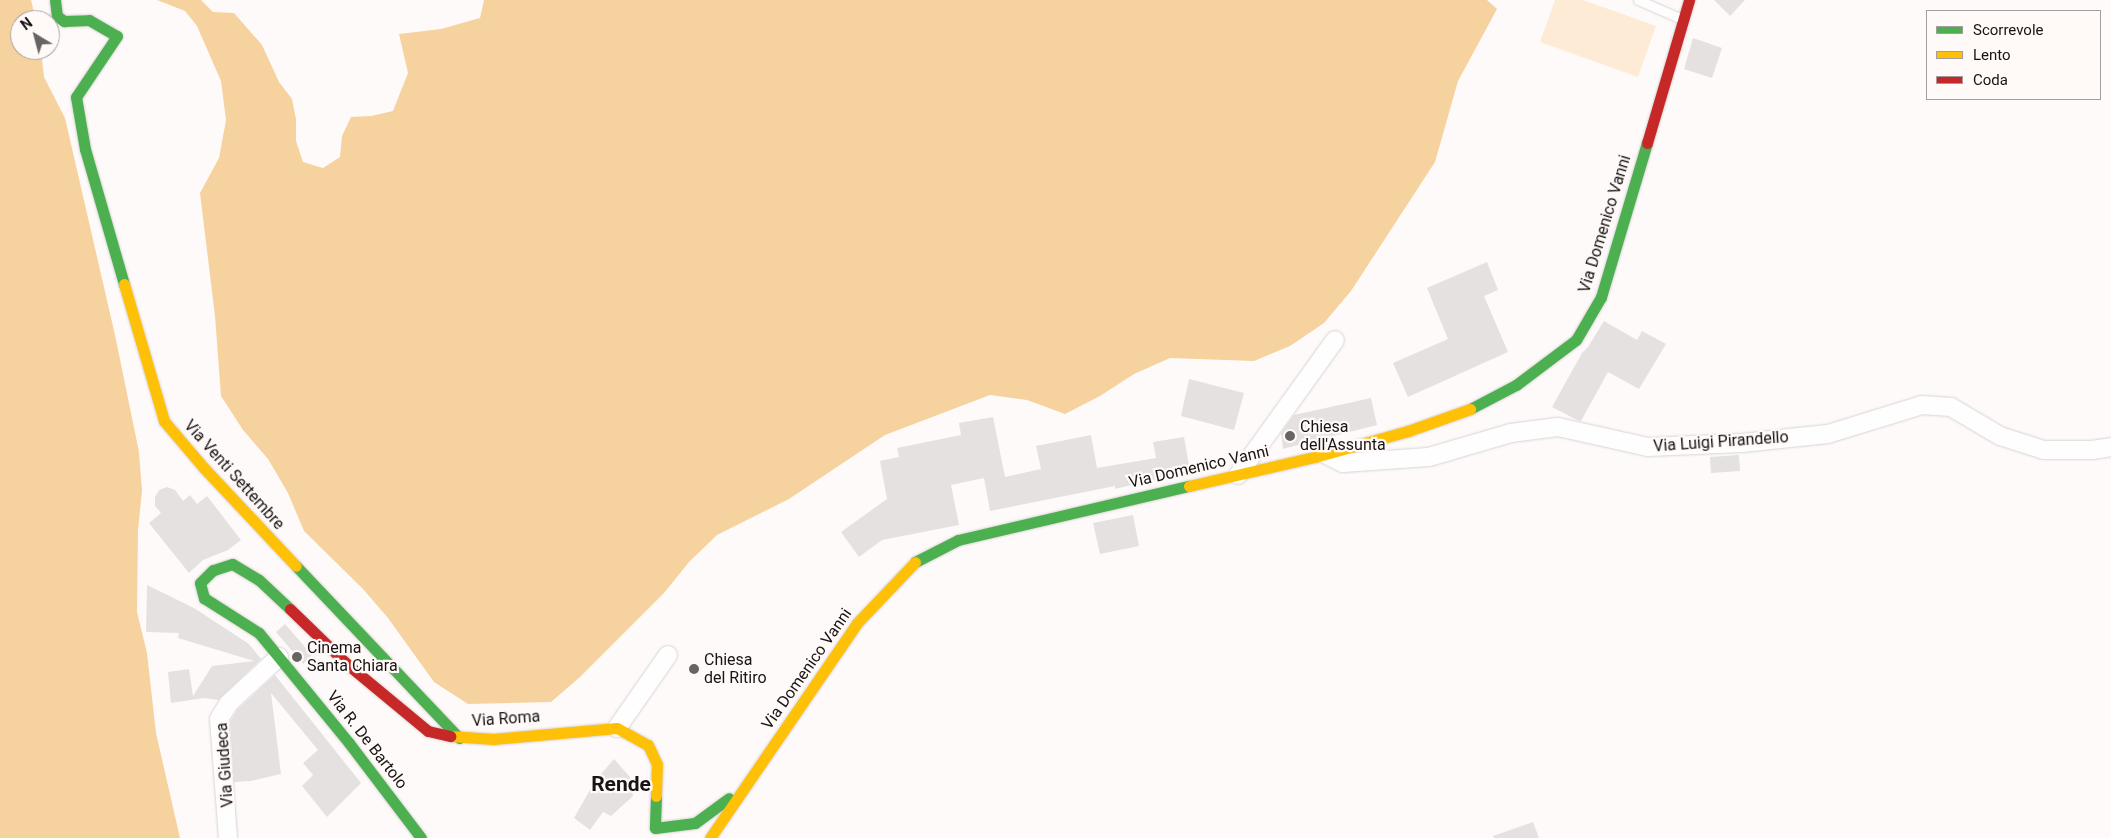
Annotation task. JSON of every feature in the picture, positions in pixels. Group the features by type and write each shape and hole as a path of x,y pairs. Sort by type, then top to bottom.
{"street":[{"name":"Via Venti Settembre","path":"55,0 57,16 64,21 89,20 117,36 76,97 85,150 164,421 204,468 459,738"},
{"name":"Via Domenico Vanni","path":"710,838 857,623 912,564 958,540 1325,454 1465,411 1516,385 1576,340 1601,297 1689,0"},
{"path":"1238,475 1335,340"},
{"name":"Via Luigi Pirandello","path":"1325,454 1343,463 1429,457 1511,433 1558,427 1648,447 1742,443 1828,434 1922,405 1951,407 2000,436 2044,450 2092,450 2111,447"},
{"name":"Via Roma","path":"200,583 213,570 232,564 259,580 346,664 428,731 459,738 493,739 576,730 617,728"},
{"name":"Via R. De Bartolo","path":"200,583 204,598 259,633 349,743 421,838"},
{"path":"668,655 617,728 648,745 657,764 655,833 695,823 719,808 753,775"},
{"name":"Via Giudeca","path":"228,838 229,823 219,719 229,703 279,657"}],"lane":[{"path":"1638,0 1684,20"}],"shaded area":[{"path":"0,0 31,0 34,10 10,10 10,60 42,60 44,77 65,118 115,335 139,452 142,491 138,530 137,612 147,653 156,733 180,838 0,838"},
{"path":"157,0 201,0 213,12 234,13 262,45 279,82 292,99 296,119 296,141 303,162 323,168 340,157 342,136 351,117 371,116 393,111 408,73 399,34 441,29 480,18 484,0 1487,0 1497,9 1458,81 1435,162 1351,291 1324,323 1290,346 1254,361 1170,358 1134,374 1100,396 1065,414 1027,400 990,395 885,435 789,499 717,535 689,562 664,593 580,677 551,702 468,704 434,682 388,618 363,589 304,531 288,493 268,459 243,430 221,396 215,316 200,193 219,158 226,120 221,81 197,26 185,11"},
{"path":"1555,0 1583,0 1656,26 1638,77 1540,42"}],"building":[{"path":"1714,0 1745,0 1730,16"},
{"path":"1693,38 1722,48 1712,78 1684,69"},
{"path":"1487,262 1498,290 1484,296 1508,352 1408,397 1393,363 1448,339 1427,288"},
{"path":"1604,321 1637,340 1642,331 1666,344 1639,389 1608,372 1581,421 1577,420 1552,407 1582,353 1588,347"},
{"path":"1189,379 1244,393 1234,430 1181,416"},
{"path":"1371,398 1377,425 1283,449 1281,433 1294,415"},
{"path":"993,417 1005,477 1041,469 1036,446 1091,435 1097,468 1156,458 1153,442 1184,437 1190,471 1115,489 1115,486 990,511 984,478 951,485 959,525 882,540 859,557 841,532 887,499 880,461 899,457 897,448 961,435 959,423"},
{"path":"1739,455 1740,471 1711,473 1710,457"},
{"path":"167,487 175,490 183,501 190,495 197,504 207,496 241,540 228,550 203,560 189,573 149,523 161,513 155,506 155,497 159,490"},
{"path":"1133,515 1139,546 1100,554 1093,523"},
{"path":"147,585 194,608 249,644 261,659 218,700 204,698 171,703 168,672 189,669 193,696 212,666 254,661 178,638 179,633 146,632"},
{"path":"285,624 312,655 303,664 276,632"},
{"path":"275,675 361,783 327,817 302,786 313,775 303,763 318,750 271,693 281,774 251,781 234,782 230,722 237,710"},
{"path":"614,759 630,777 633,796 611,816 603,812 590,830 574,818 595,781"},
{"path":"1533,822 1539,838 1494,838 1493,836"}],"traffic: fast":[{"path":"55,0 57,16 64,21 89,20 117,36 76,97 85,149 124,284"},
{"path":"1470,409 1516,385 1576,340 1601,297 1647,143"},
{"path":"915,562 958,540 1189,486"},
{"path":"290,609 259,580 232,564 213,570 200,583 204,598 259,633 349,743 421,838"},
{"path":"296,566 459,738"},
{"path":"656,796 655,828 695,823 729,798"}],"traffic: slow":[{"path":"124,284 164,421 204,468 296,566"},
{"path":"1189,486 1315,457 1408,431 1470,409"},
{"path":"710,838 857,623 915,562"},
{"path":"450,736 493,739 617,728 648,745 657,764 656,796"}],"traffic: jam":[{"path":"1647,143 1689,0"},
{"path":"290,609 347,664 428,731 450,736"}],"place":[{"name":"Chiesa dell'Assunta","path":"1290,436"},
{"name":"Cinema Santa Chiara","path":"297,657"},
{"name":"Chiesa del Ritiro","path":"694,669"}],"district":[{"name":"Rende","path":"621,784"}]}
